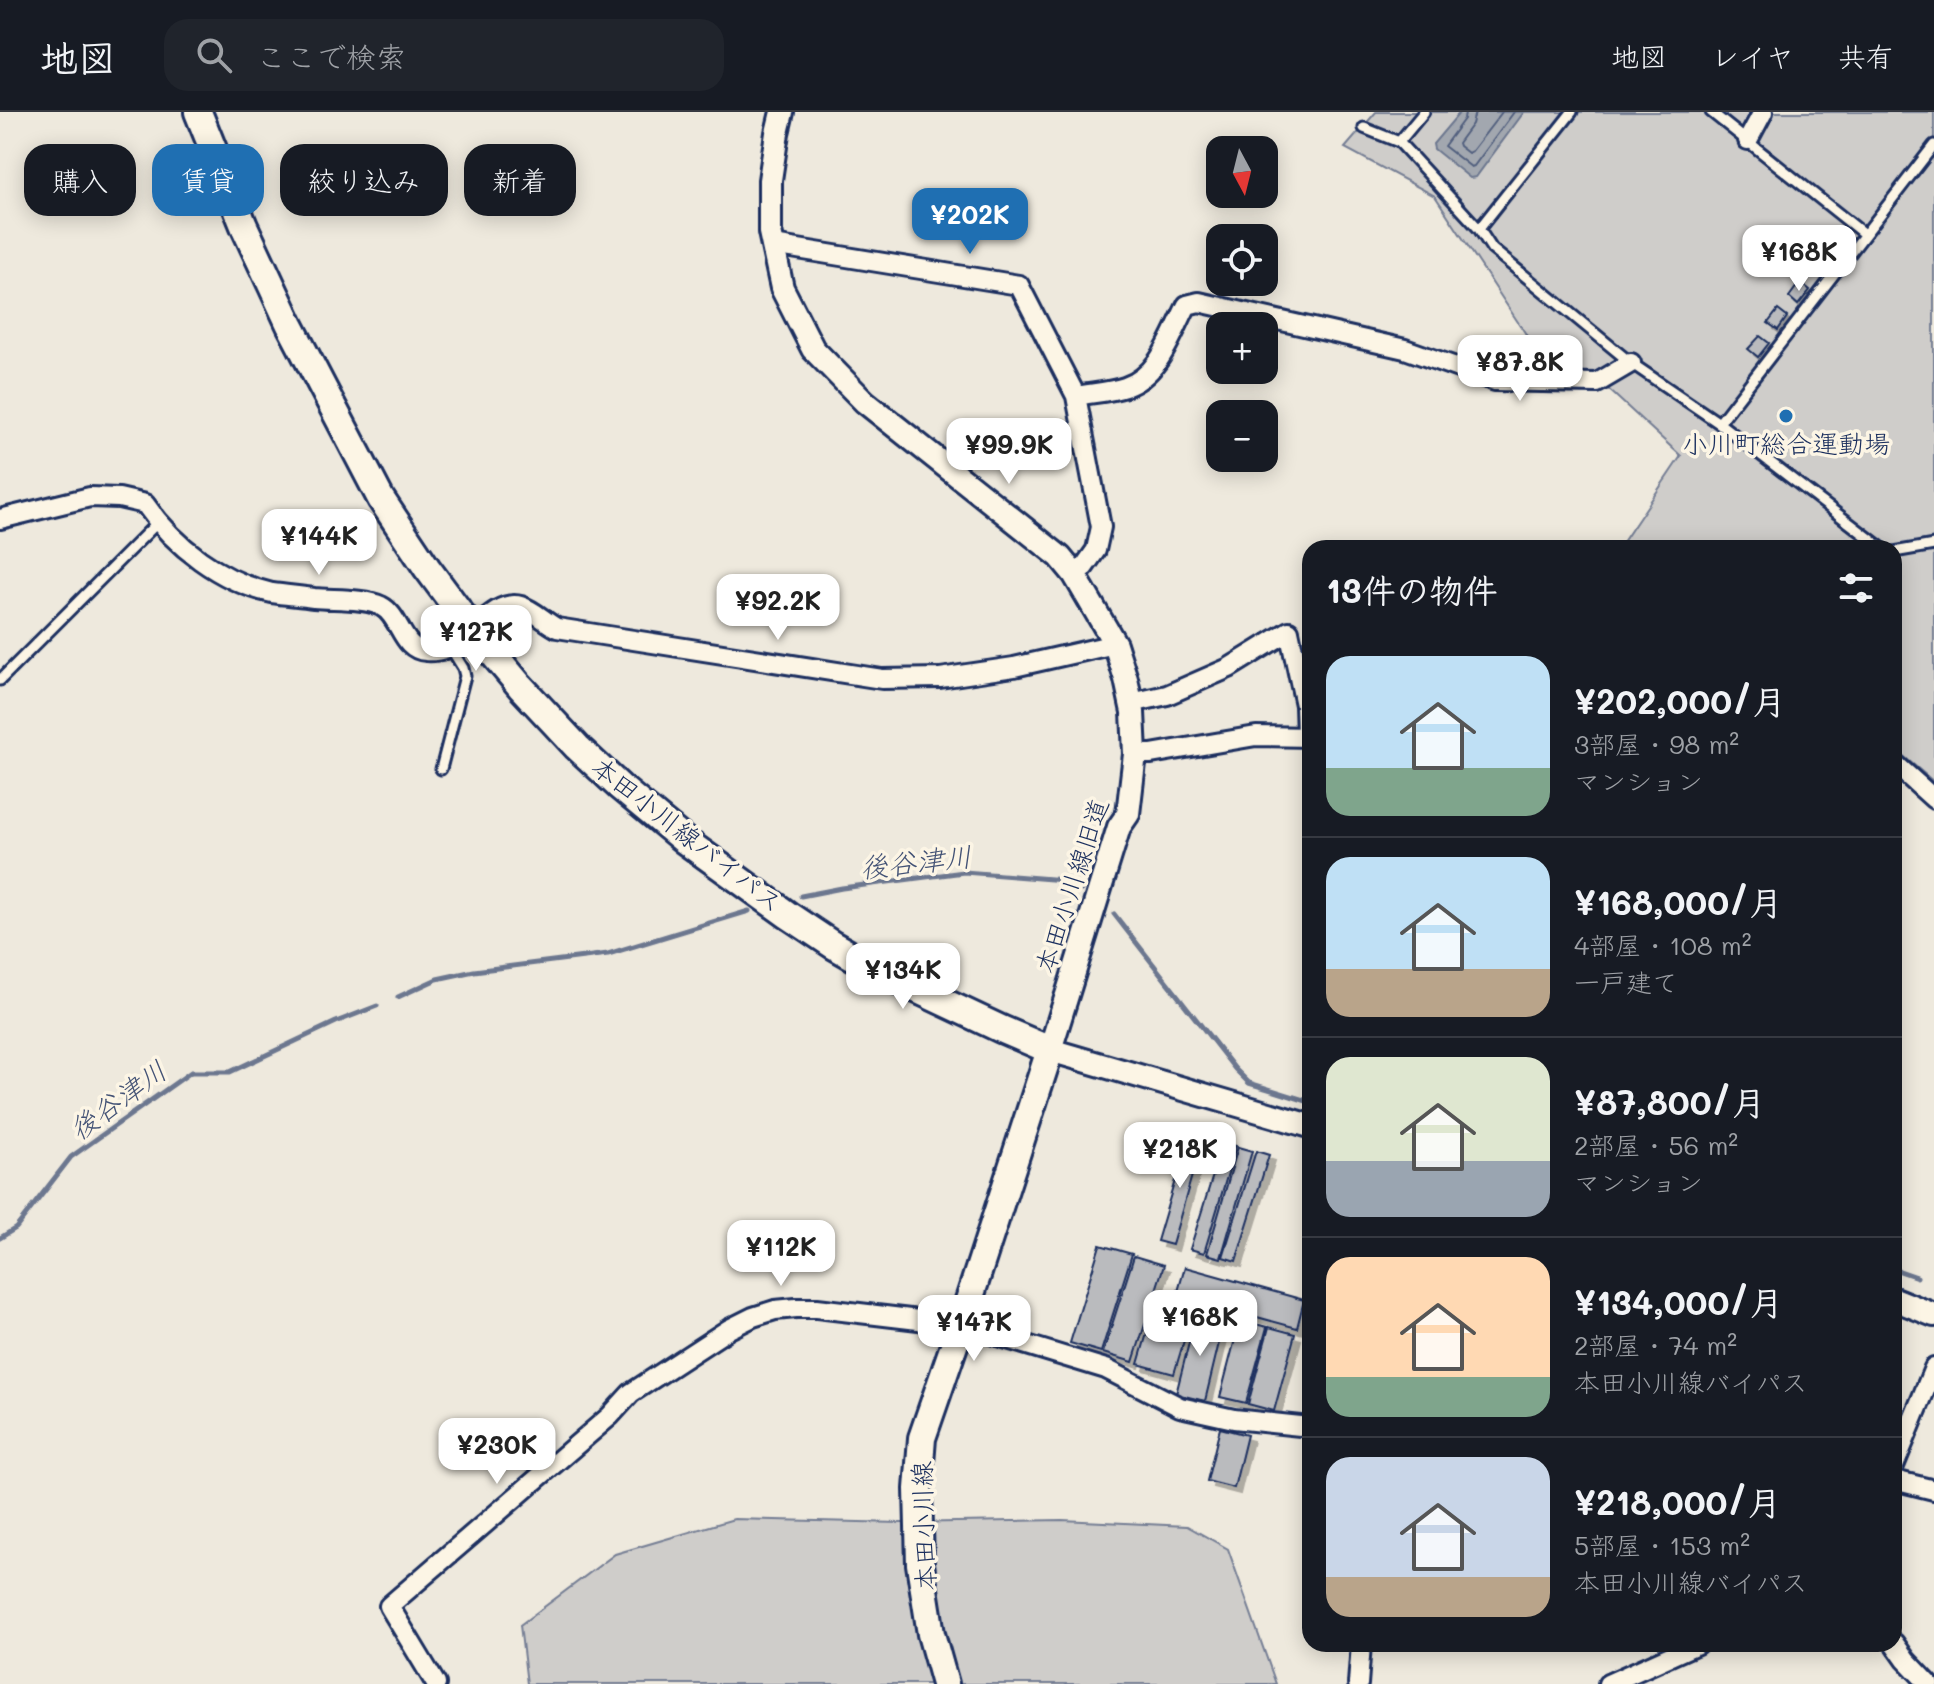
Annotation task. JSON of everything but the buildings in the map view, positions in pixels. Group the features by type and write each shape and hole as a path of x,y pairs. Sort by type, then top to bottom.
{"main road":[{"name":"本田小川線バイパス","path":"198,112 244,226 290,325 374,487 427,568 473,630 530,696 577,747 620,787 684,840 788,915 882,973 1050,1050"},
{"name":"本田小川線","path":"945,1684 931,1634 920,1564 918,1489 922,1438 1050,1050"}],"street":[{"name":"本田小川線旧道","path":"782,112 770,180 770,232 782,288 813,349 865,402 1060,557 1074,574 1115,644 1126,679 1135,754 1128,814 1119,827 1050,1050"},
{"path":"1748,140 1763,112"},
{"path":"773,245 1019,285 1076,396 1101,527 1096,550 1084,567 1074,574"},
{"path":"1076,396 1126,386 1142,378 1157,364 1187,305 1199,302 1405,349 1495,381 1597,383 1631,363"},
{"path":"0,519 90,497 119,498 145,504 158,522 188,551 226,575 271,592 381,606 390,613 408,643 427,652 450,647 487,618 511,605 520,606 557,628 882,679 940,678 1014,667 1115,644"},
{"path":"1131,703 1167,695 1229,668 1289,631 1302,691"},
{"path":"1135,754 1256,736 1302,736"},
{"path":"1902,770 1934,799"},
{"name":"本田小川線バイパス","path":"1050,1050 1302,1124"},
{"path":"1902,1302 1934,1315"},
{"path":"436,1684 389,1606 610,1416 631,1393 729,1329 775,1310 817,1308 961,1325 1106,1369 1180,1407 1234,1419 1302,1426"},
{"path":"1902,1446 1934,1368"},
{"path":"1902,1482 1934,1490"},
{"path":"1358,1684 1360,1652"},
{"path":"1608,1684 1679,1652"},
{"path":"1900,1652 1929,1684"}],"lane":[{"path":"1399,142 1424,112"},
{"path":"1479,229 1572,112"},
{"path":"1711,112 1864,234"},
{"path":"1364,128 1399,142 1479,229 1492,249 1631,363 1719,423 1872,540"},
{"path":"1719,423 1934,145"},
{"path":"0,680 158,522"},
{"path":"1902,551 1934,545"},
{"path":"441,769 465,676 450,647"}],"shaded area":[{"name":"小川町総合運動場","path":"1376,112 1934,112 1934,782 1902,755 1902,540 1624,540 1681,456 1594,376 1514,374 1537,351 1435,196 1345,148"},
{"path":"734,1519 901,1523 1062,1520 1187,1526 1228,1549 1276,1684 527,1684 520,1625 615,1554"}],"water":[{"path":"1460,112 1524,112 1476,177 1470,178 1434,149 1433,144"}],"waterway":[{"name":"後谷津川","path":"801,896 964,872 1064,880 1081,890"},
{"name":"後谷津川","path":"398,997 437,979 474,971 608,954 749,911"},
{"name":"後谷津川","path":"1114,914 1249,1083 1302,1100"},
{"name":"後谷津川","path":"0,1238 16,1228 71,1157 191,1072 230,1072 377,1006"},
{"name":"後谷津川","path":"1902,1272 1917,1277"}],"place":[{"name":"小川町総合運動場","path":"1786,416"}]}
